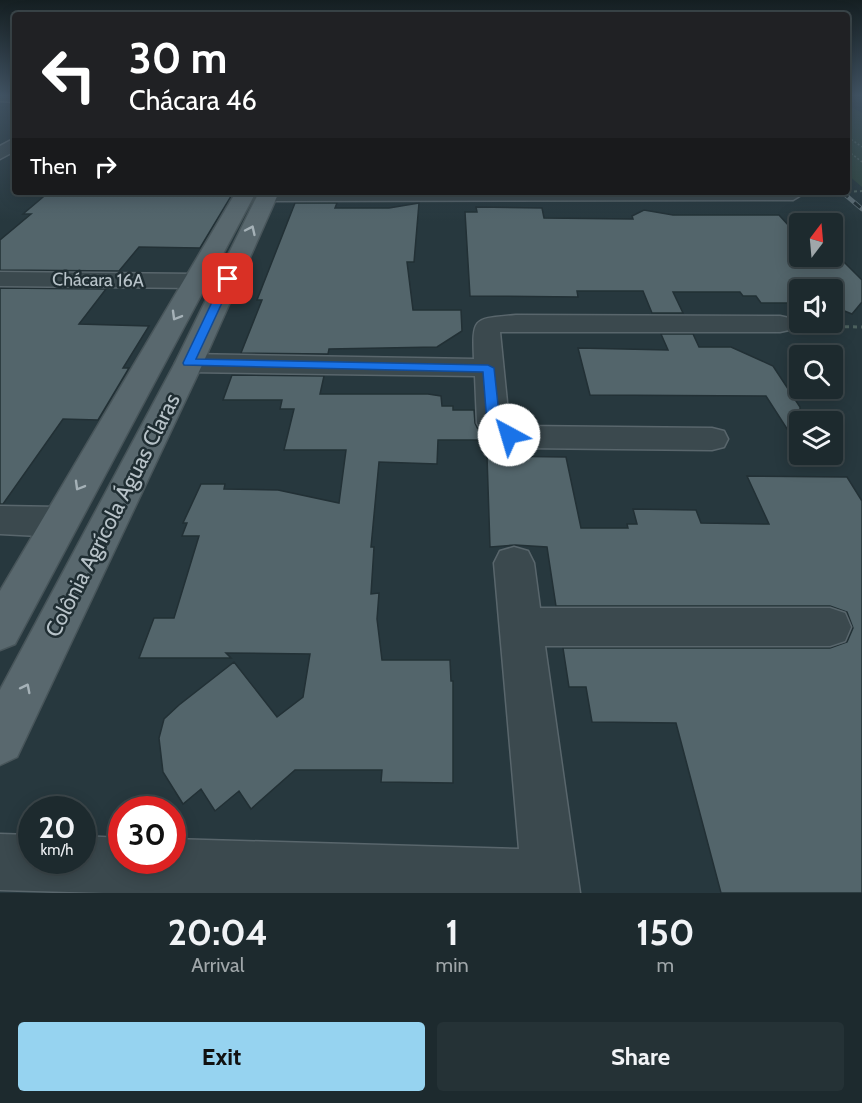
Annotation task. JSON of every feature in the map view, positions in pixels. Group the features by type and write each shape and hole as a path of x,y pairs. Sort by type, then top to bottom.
{"main road":[{"name":"Colônia Agrícola Águas Claras","path":"0,630 196,281 259,195"},
{"name":"Colônia Agrícola Águas Claras","path":"0,740 189,363 259,195"}],"street":[{"name":"Chácara 16A","path":"0,279 196,281"},
{"path":"712,439 509,435 497,430 493,423 486,330 499,324 780,324"},
{"path":"189,363 488,368"},
{"path":"0,520 59,522"},
{"path":"0,862 550,886 514,563"},
{"path":"521,627 830,627"}],"path":[{"path":"780,324 862,327"}],"green space":[{"path":"850,138 862,138 862,187 850,177"}],"building":[{"path":"45,195 232,195 200,248 139,247 119,271 0,270 0,240 31,214 23,214"},
{"path":"295,203 337,203 335,208 389,208 419,203 414,262 407,262 413,310 461,310 462,331 437,347 329,349 328,354 241,353 262,300 257,300"},
{"path":"476,207 542,208 544,218 633,219 632,216 644,210 673,215 779,215 789,226 789,267 843,267 843,261 862,280 862,302 852,314 843,310 843,279 789,279 789,303 761,303 756,296 743,296 740,292 673,292 683,313 652,313 643,291 577,291 578,297 470,296 465,212 477,212"},
{"path":"0,288 106,289 79,324 149,326 123,368 129,368 98,420 63,419 3,504 0,504"},
{"path":"661,334 693,334 699,347 731,347 773,366 789,390 789,399 795,399 800,407 800,411 789,411 789,432 766,396 590,395 578,348 668,350"},
{"path":"232,375 324,376 320,394 428,394 441,396 442,406 453,406 453,410 474,410 475,423 483,440 438,440 437,464 379,462 371,547 374,547 371,594 379,593 377,619 382,660 450,660 451,681 453,681 453,783 381,782 382,770 295,770 251,809 239,791 215,811 201,789 186,802 186,796 178,796 163,772 159,738 164,719 179,705 234,662 277,717 303,697 310,654 226,653 231,658 139,658 154,618 174,618 199,536 182,536 187,523 183,523 201,484 225,484 224,489 278,490 339,503 346,450 284,450 294,409 280,409 282,400 223,400"},
{"path":"487,456 566,457 581,528 628,528 627,524 637,524 633,509 696,510 701,523 769,524 747,476 847,477 862,501 862,893 721,893 676,723 592,722 586,687 569,687 563,648 830,648 847,642 853,628 847,612 830,606 556,606 547,547 515,545 490,547"}],"railway":[{"path":"846,195 862,209"}],"route":[{"path":"228,279 189,363 488,368 493,423 497,430 509,435"}]}
